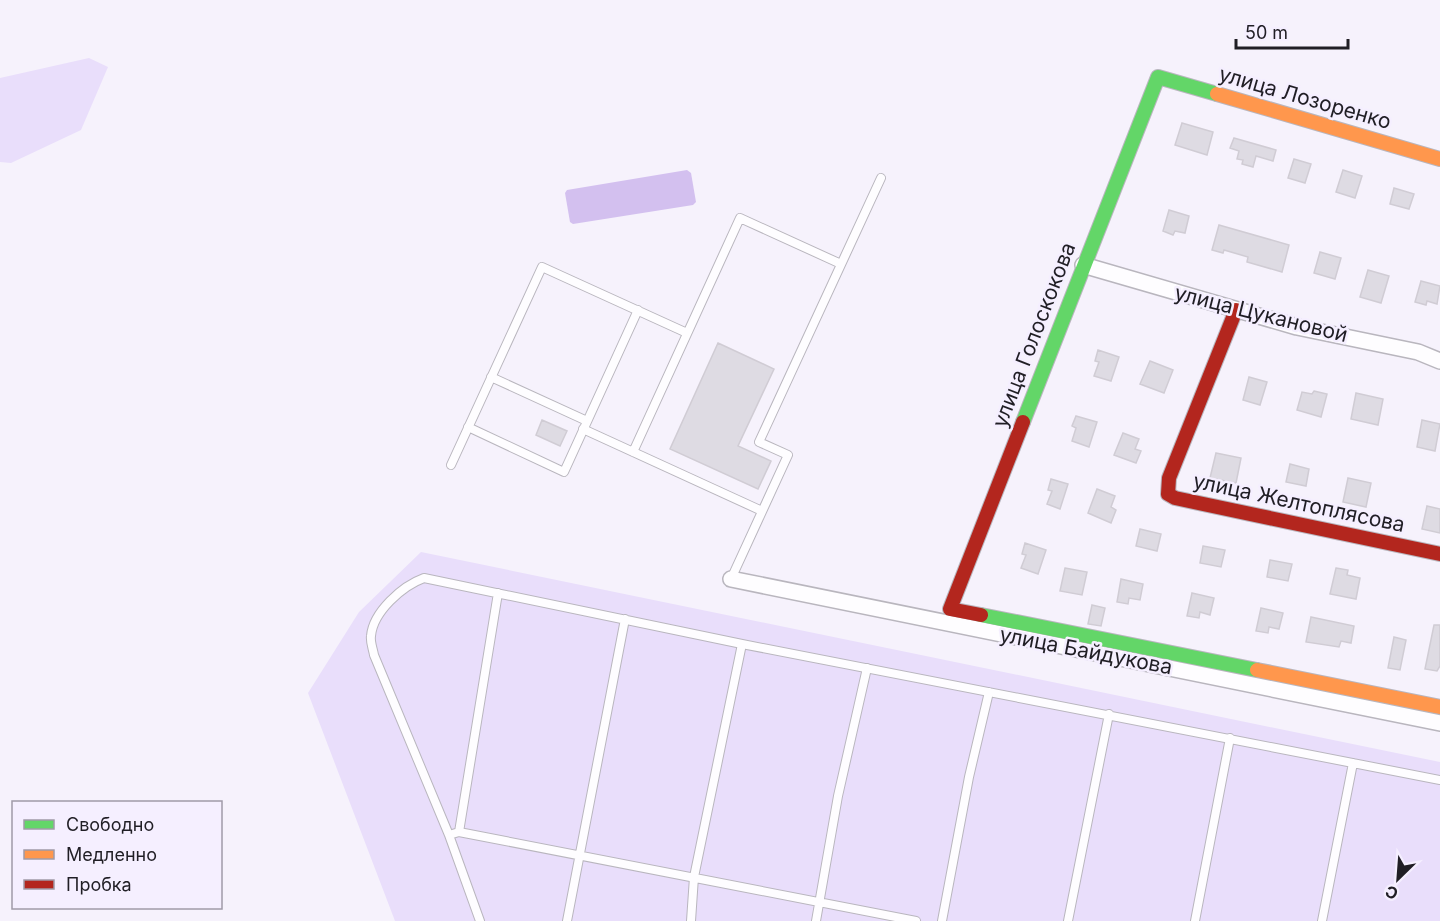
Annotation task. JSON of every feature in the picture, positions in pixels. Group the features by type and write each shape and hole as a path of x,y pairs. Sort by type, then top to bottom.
{"street":[{"name":"улица Лозоренко","path":"1158,76 1440,159"},
{"name":"улица Голоскокова","path":"950,609 1158,76"},
{"name":"улица Цукановой","path":"1083,265 1297,327 1418,352 1440,361"},
{"name":"улица Желтоплясова","path":"1236,310 1169,478 1168,494 1175,498 1440,554"},
{"name":"улица Байдукова","path":"731,579 1440,723"},
{"name":"улица Байдукова","path":"950,609 1440,707"}],"lane":[{"path":"731,579 788,455 759,442 881,178"},
{"path":"633,452 740,218 841,264"},
{"path":"451,465 542,267 687,333"},
{"path":"468,427 564,471 638,310"},
{"path":"491,377 587,421"},
{"path":"584,429 762,511"},
{"path":"480,921 450,835 374,655 370,637 376,616 412,582 424,578 742,644 1440,780"},
{"path":"459,831 498,593"},
{"path":"567,921 625,619"},
{"path":"691,921 694,878 742,644"},
{"path":"816,921 867,668"},
{"path":"942,921 989,692"},
{"path":"1068,921 1109,714"},
{"path":"1195,921 1230,738"},
{"path":"1322,921 1353,763"},
{"path":"450,835 459,831 916,921"}],"shaded area":[{"path":"89,58 108,67 81,130 11,163 0,162 0,78"},
{"path":"687,170 691,173 696,202 693,205 573,224 570,222 565,193 567,190"},
{"path":"421,552 1440,762 1440,921 395,921 308,693 359,612"}],"building":[{"path":"1182,123 1213,132 1207,155 1175,145"},
{"path":"1234,138 1276,150 1273,161 1256,156 1253,167 1242,164 1243,160 1237,159 1239,151 1230,148"},
{"path":"1294,159 1311,164 1305,183 1288,178"},
{"path":"1343,170 1362,176 1355,198 1336,192"},
{"path":"1394,188 1414,194 1409,209 1390,204"},
{"path":"1169,210 1189,216 1185,233 1175,231 1173,235 1163,231"},
{"path":"1219,225 1289,245 1282,272 1247,262 1248,257 1224,250 1223,253 1212,250"},
{"path":"1320,252 1341,258 1335,279 1314,273"},
{"path":"1368,270 1389,276 1381,303 1360,297"},
{"path":"1421,281 1440,286 1437,304 1427,301 1426,305 1415,302"},
{"path":"718,343 774,369 738,446 771,461 758,489 670,449"},
{"path":"1098,350 1119,357 1111,381 1094,376 1099,362 1095,361"},
{"path":"1150,361 1173,370 1164,393 1140,384"},
{"path":"1249,377 1267,382 1260,405 1243,400"},
{"path":"1314,391 1327,394 1321,417 1297,410 1302,392 1312,394"},
{"path":"1356,393 1383,399 1378,425 1351,419"},
{"path":"1076,416 1097,422 1089,447 1072,441 1076,428 1072,426"},
{"path":"542,420 567,431 560,446 536,435"},
{"path":"1422,420 1440,424 1435,451 1417,447"},
{"path":"1123,433 1139,439 1135,449 1141,451 1136,463 1114,455"},
{"path":"1216,453 1241,458 1236,483 1210,478"},
{"path":"1290,464 1309,469 1306,486 1286,482"},
{"path":"1348,478 1371,483 1366,507 1343,502"},
{"path":"1051,479 1068,484 1060,509 1047,504 1052,491 1048,490"},
{"path":"1097,489 1115,496 1111,507 1116,510 1111,523 1088,513"},
{"path":"1427,506 1440,509 1440,533 1422,529"},
{"path":"1140,529 1161,534 1157,551 1136,546"},
{"path":"1025,543 1046,550 1038,574 1021,568 1026,555 1022,554"},
{"path":"1203,546 1225,550 1221,567 1200,563"},
{"path":"1270,560 1292,564 1288,581 1267,577"},
{"path":"1065,568 1087,572 1082,595 1060,591"},
{"path":"1336,568 1348,570 1347,575 1360,578 1356,599 1330,594"},
{"path":"1121,579 1143,584 1140,600 1129,598 1128,604 1117,602"},
{"path":"1192,593 1214,598 1210,615 1200,612 1199,618 1187,616"},
{"path":"1092,605 1105,608 1101,626 1088,624"},
{"path":"1261,608 1283,613 1279,629 1269,627 1268,633 1256,631"},
{"path":"1311,617 1354,626 1351,643 1341,641 1339,647 1306,642"},
{"path":"1434,625 1440,625 1440,666 1437,671 1425,669"},
{"path":"1394,637 1406,640 1400,670 1388,668"}],"traffic: fast":[{"path":"1023,422 1158,77 1217,94"},
{"path":"981,615 1257,670"}],"traffic: slow":[{"path":"1217,94 1440,159"},
{"path":"1257,670 1440,707"}],"traffic: jam":[{"path":"1236,310 1169,478 1168,494 1175,498 1440,554"},
{"path":"981,615 950,609 1023,422"}]}
